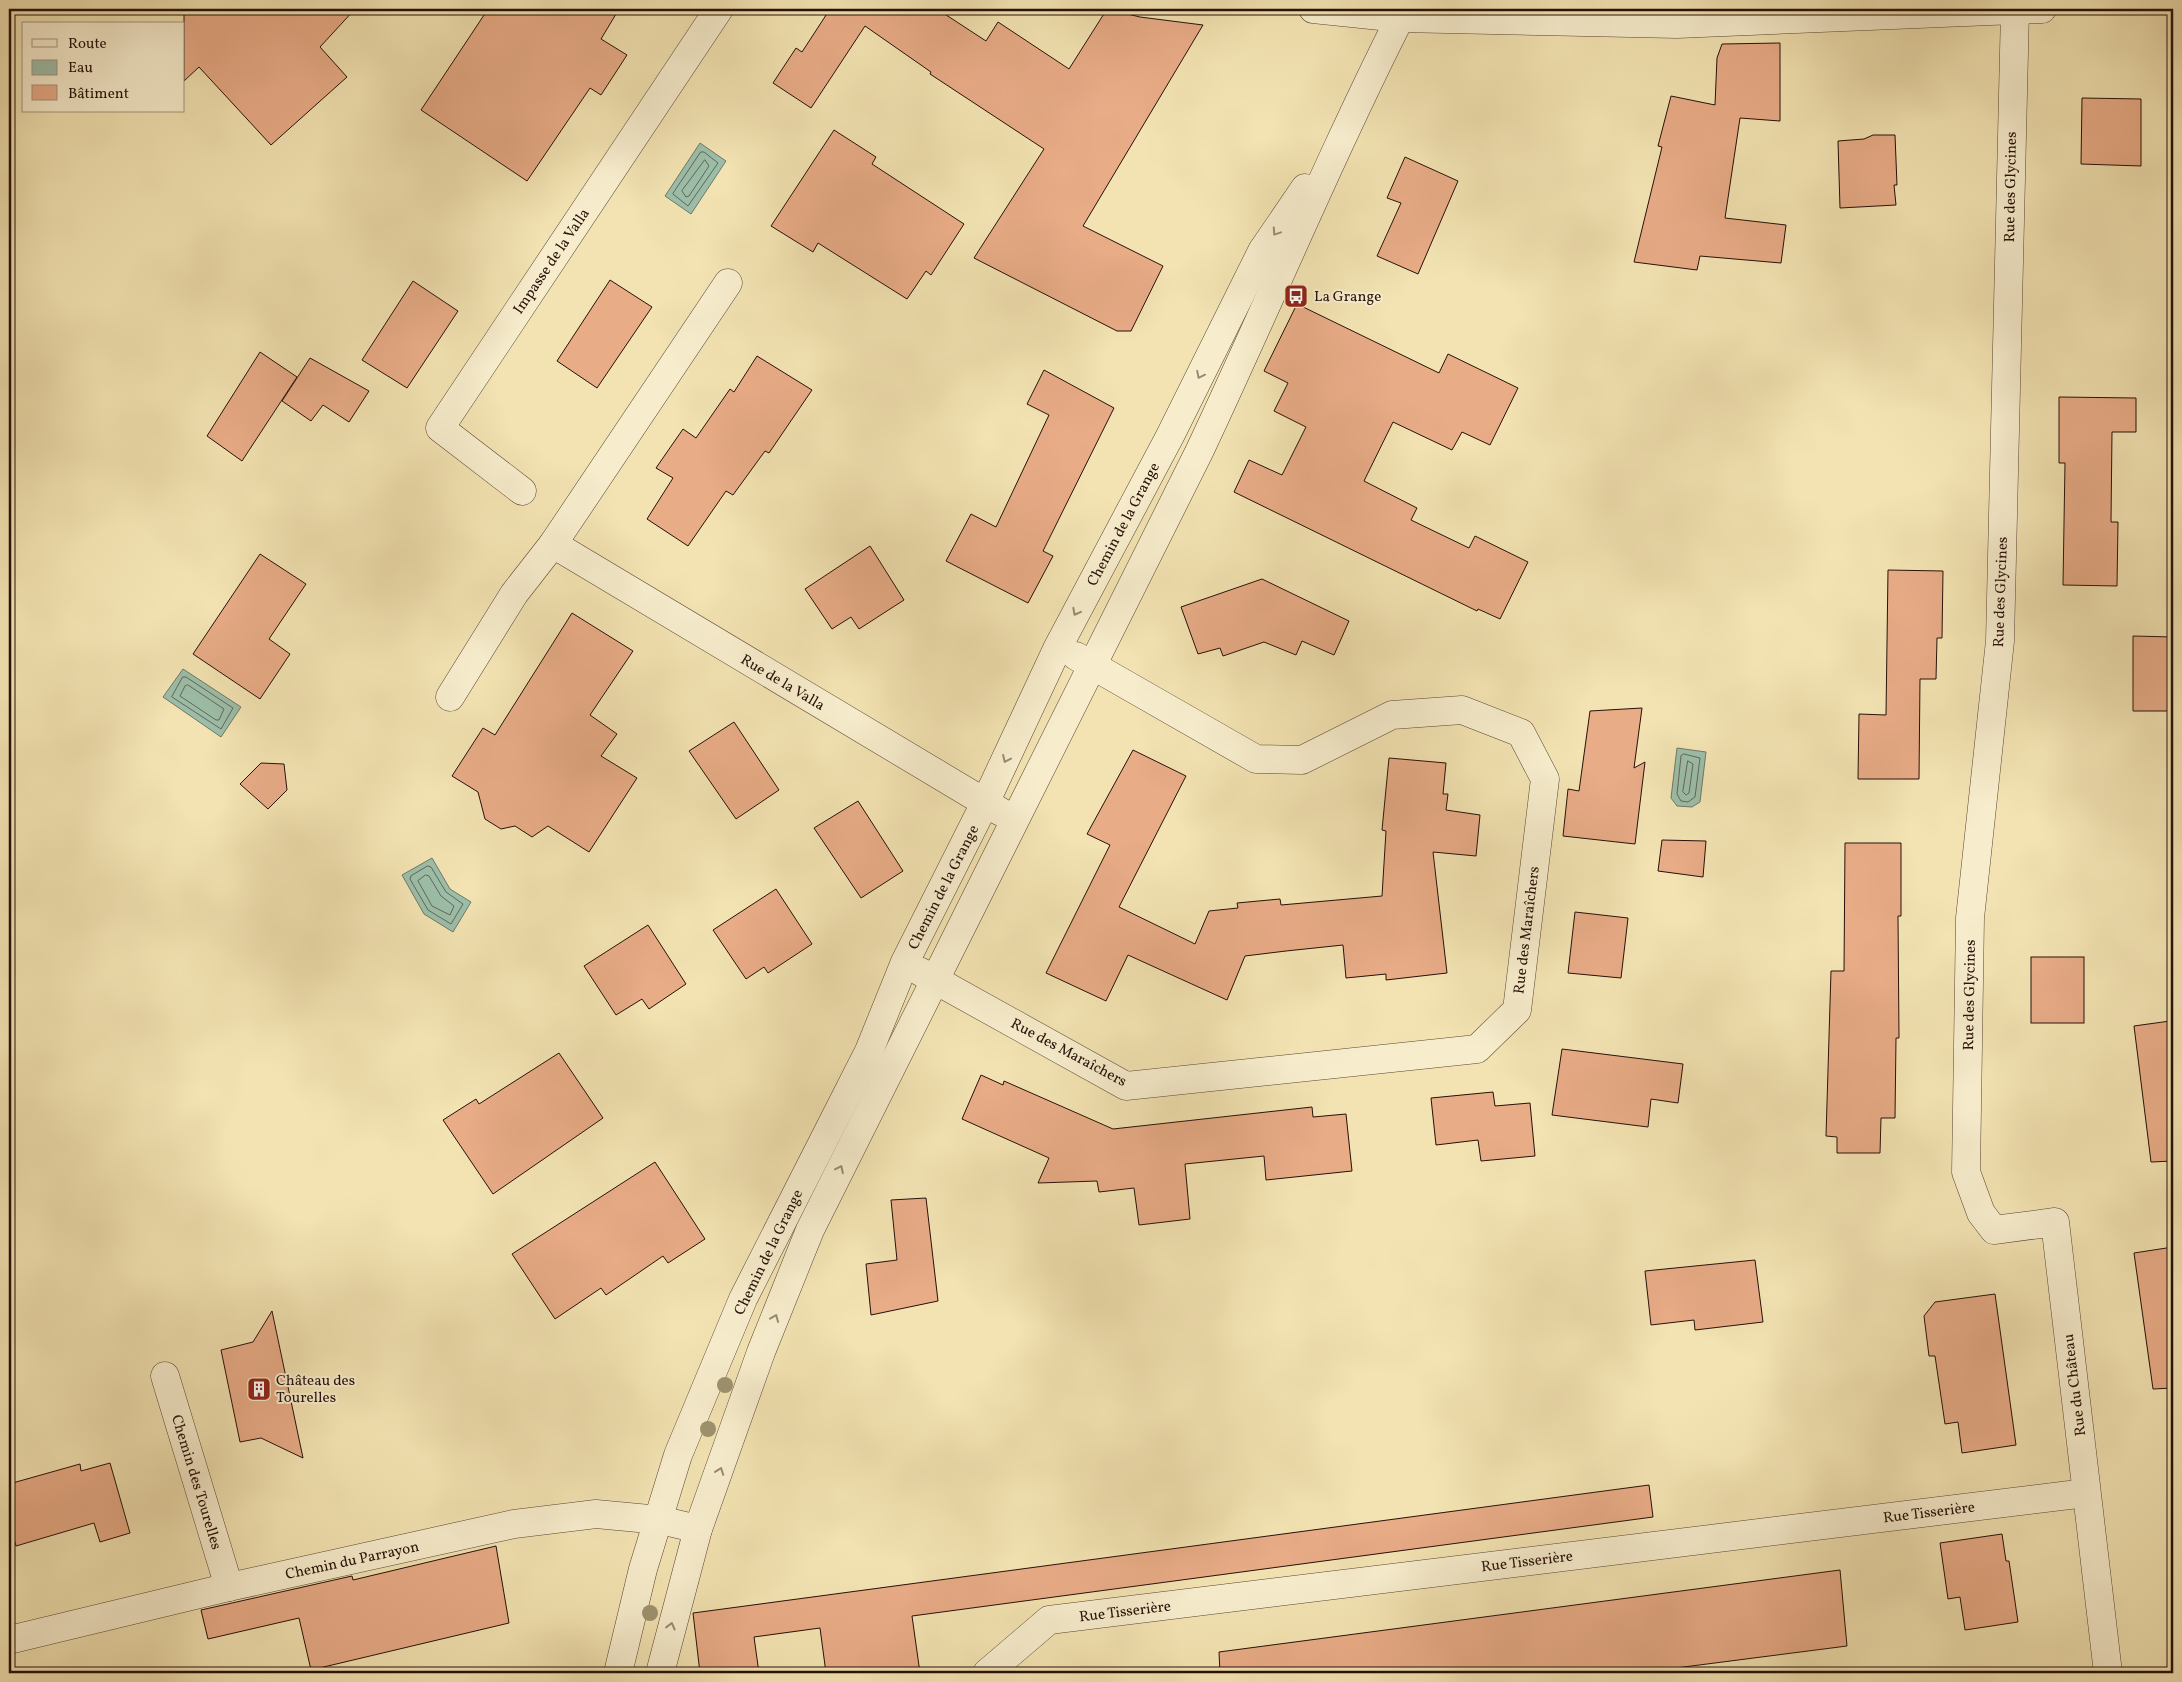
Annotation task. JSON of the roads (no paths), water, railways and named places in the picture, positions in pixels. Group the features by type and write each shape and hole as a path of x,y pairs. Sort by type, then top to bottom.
{"street":[{"name":"Impasse de la Valla","path":"522,491 440,428 719,9"},
{"path":"1313,9 1400,18 1677,24 1813,14 2042,9"},
{"name":"Rue des Glycines","path":"1966,1172 1970,918 2000,641 2015,10"},
{"name":"Chemin de la Grange","path":"660,1673 698,1529 760,1352 810,1230 1199,452 1260,322 1343,134 1400,18"},
{"name":"Chemin de la Grange","path":"618,1673 643,1569 660,1520 678,1455 743,1299 869,1051 905,962 985,803 1058,647 1170,436 1262,252 1343,134"},
{"path":"450,697 514,594 553,544 728,283"},
{"name":"Rue de la Valla","path":"553,544 985,803 1015,819"},
{"name":"Rue des Maraîchers","path":"905,962 1126,1086 1477,1049 1517,1010 1545,779 1521,733 1462,710 1392,715 1302,760 1256,759 1092,664 1058,647"},
{"name":"Rue du Château","path":"1966,1172 1981,1213 1994,1230 2055,1222 2108,1673"},
{"name":"Chemin des Tourelles","path":"166,1376 228,1587"},
{"name":"Rue Tisserière","path":"987,1673 1049,1620 2086,1493"},
{"name":"Chemin du Parrayon","path":"9,1640 228,1587 514,1524 596,1514 660,1520 698,1529"}],"water":[{"path":"700,143 726,161 691,214 665,196"},
{"path":"183,669 241,707 221,737 163,697"},
{"path":"1677,748 1706,752 1700,802 1692,807 1677,806 1671,798"},
{"path":"432,858 450,889 471,902 453,932 424,914 402,875"}],"place":[{"name":"La Grange","path":"1296,296"},
{"name":"Château des Tourelles","path":"259,1389"}]}
